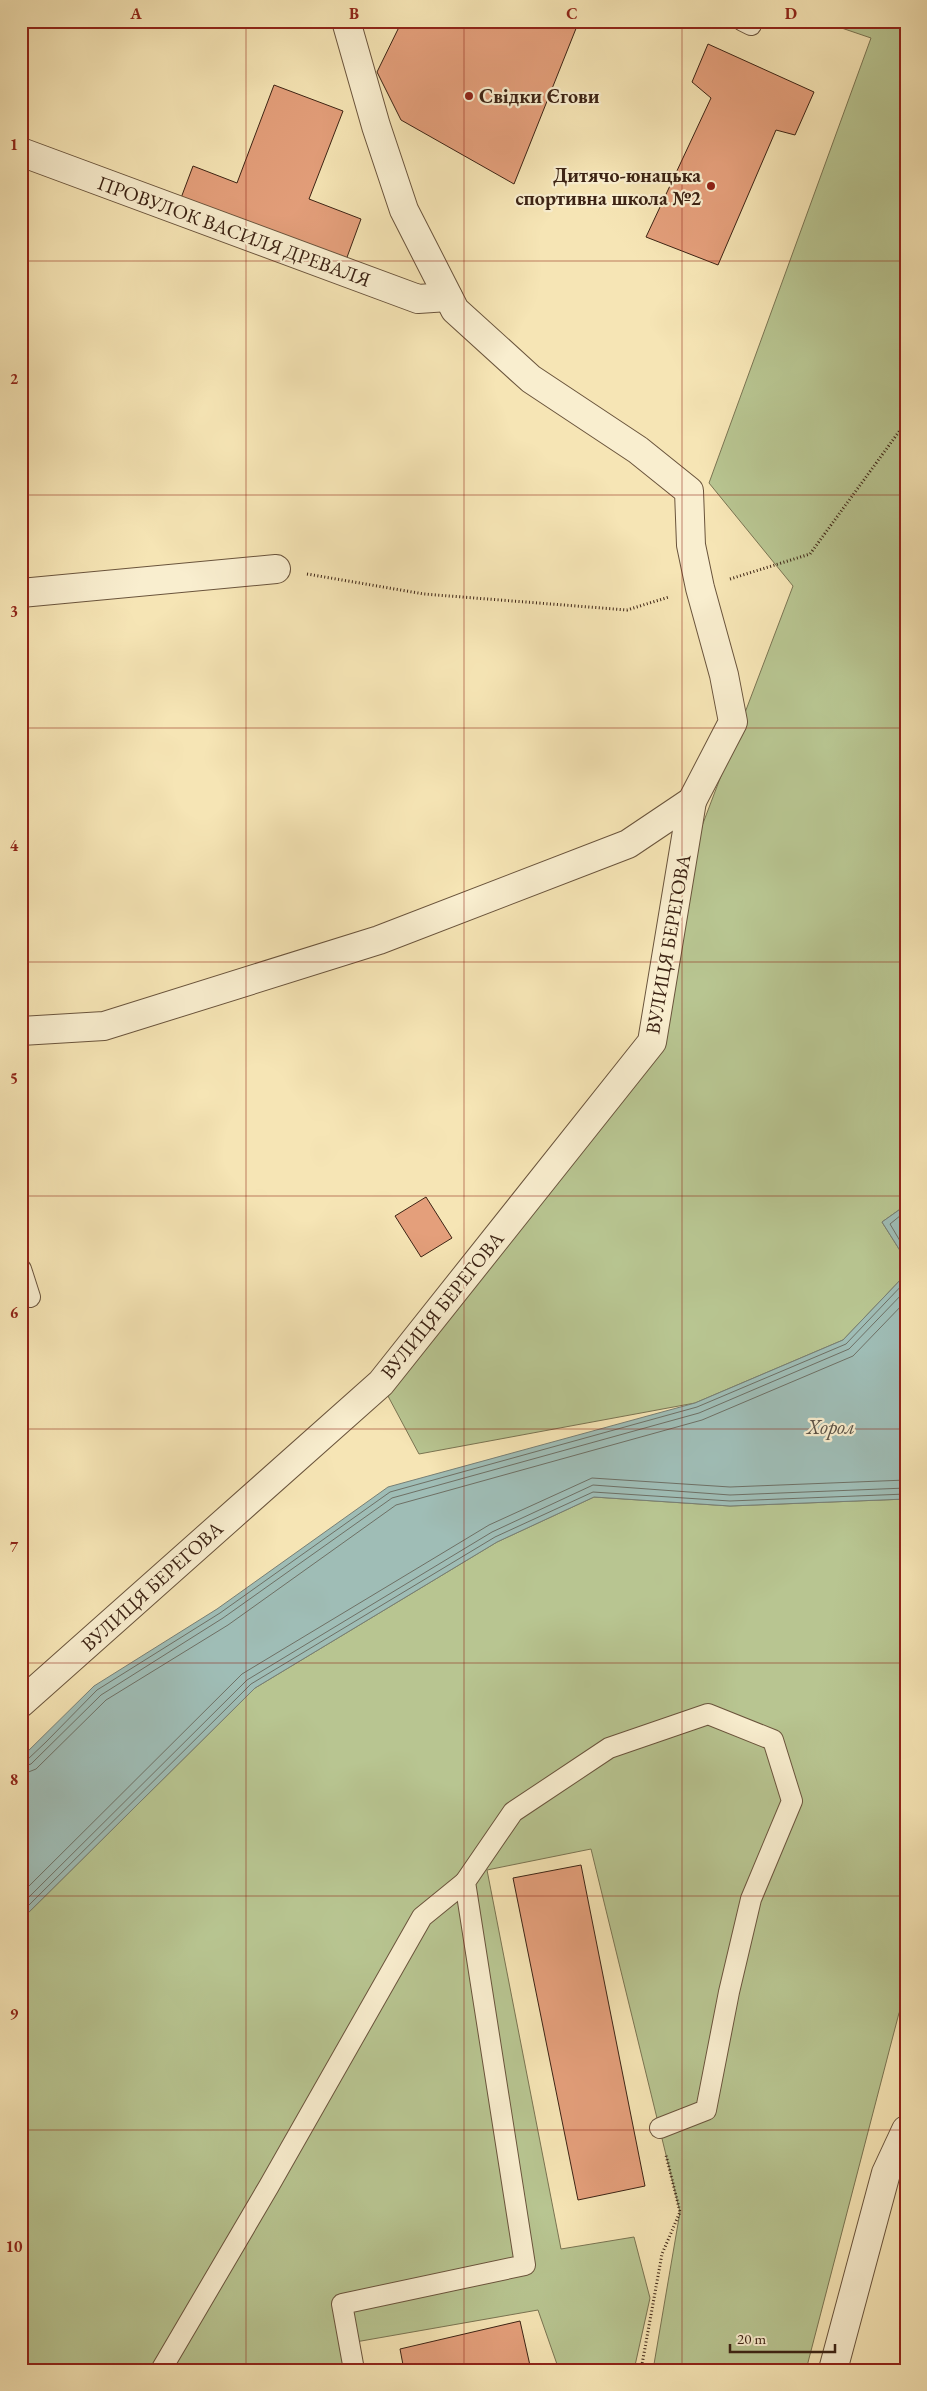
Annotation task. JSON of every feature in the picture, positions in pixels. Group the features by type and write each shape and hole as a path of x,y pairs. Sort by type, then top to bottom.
{"street":[{"path":"21,1031 104,1026 379,940 628,844 692,801 733,722 724,674 700,588 691,545 689,491 638,450 530,379 455,310 404,210 376,126 346,21"},
{"name":"ПРОВУЛОК ВАСИЛЯ ДРЕВАЛЯ","path":"21,152 418,299 448,297"},
{"path":"21,593 276,570"},
{"name":"ВУЛИЦЯ БЕРЕГОВА","path":"21,1703 381,1383 652,1042 692,801"},
{"path":"833,2370 886,2173 906,2130"}],"lane":[{"path":"21,1269 30,1297"},
{"path":"161,2370 269,2186 422,1917 465,1882 513,1812 609,1748 708,1714 773,1740 792,1801 751,1899 729,1992 706,2110 660,2128"},
{"path":"354,2370 342,2304 525,2265 465,1882"}],"path":[{"path":"276,570 424,594 627,610 810,554 906,422"},
{"path":"641,2370 662,2254 680,2212 660,2128"}],"green space":[{"path":"821,21 906,21 906,1205 882,1222 906,1260 906,1274 843,1340 695,1403 419,1454 381,1383 652,1042 702,826 793,586 709,483 871,38"},
{"path":"594,1497 730,1506 906,1499 906,2002 899,2013 806,2370 653,2370 680,2212 591,1849 487,1870 561,2249 634,2237 650,2298 634,2370 559,2370 538,2310 344,2344 348,2370 21,2370 21,1920 255,1688 497,1542"}],"water":[{"path":"906,1205 906,1260 882,1222"},
{"name":"Хорол","path":"906,1274 906,1499 730,1506 594,1497 497,1542 255,1688 21,1920 21,1758 94,1686 217,1609 388,1487 695,1403 843,1340"}],"building":[{"name":"Свідки Єгови","path":"402,21 579,21 514,184 401,120 377,72"},
{"name":"Дитячо-юнацька спортивна школа №2","path":"708,44 814,92 795,135 776,130 718,265 646,237 711,98 692,82"},
{"path":"274,85 343,111 309,199 361,219 346,260 181,198 193,166 237,183"},
{"path":"426,1197 452,1238 421,1257 395,1216"},
{"path":"581,1865 645,2186 578,2200 513,1878"},
{"path":"520,2321 531,2370 404,2370 400,2349"}],"place":[{"name":"Свідки Єгови","path":"469,96"},
{"name":"Дитячо-юнацька спортивна школа №2","path":"711,186"}]}
